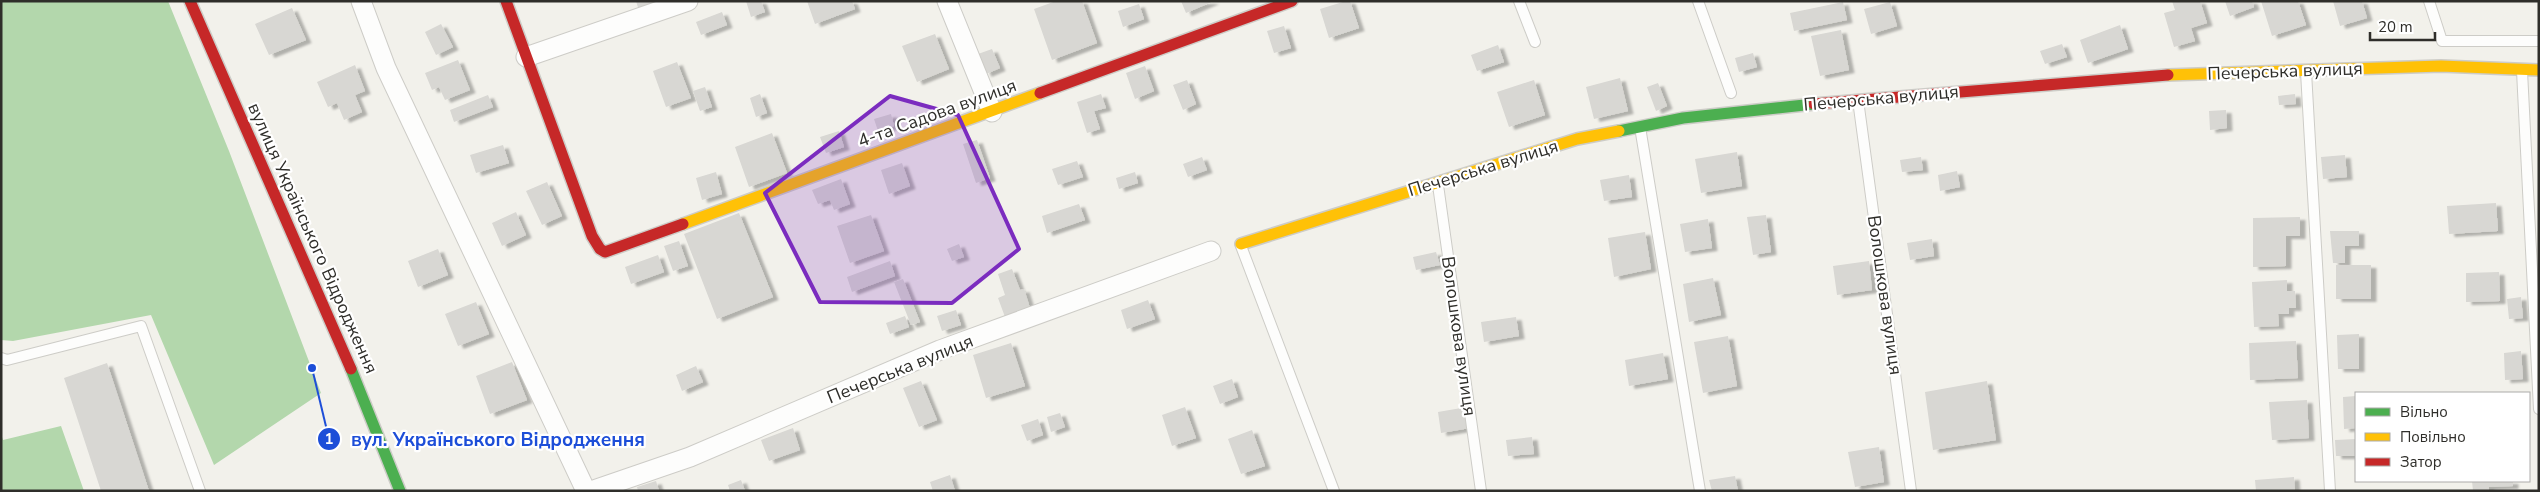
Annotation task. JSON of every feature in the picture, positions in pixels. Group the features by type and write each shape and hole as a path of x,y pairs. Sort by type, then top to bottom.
{"street":[{"name":"вулиця Українського Відродження","path":"190,1 356,380 400,491"},
{"path":"361,1 386,68 586,491"},
{"path":"506,1 526,57 688,1"},
{"path":"947,1 992,112"},
{"name":"4-та Садова вулиця","path":"526,57 596,244 605,252 613,251 1292,1"},
{"name":"Печерська вулиця","path":"1240,244 1437,181 1577,139 1640,126 1737,111 1858,99 2168,75 2441,66 2539,70"},
{"name":"Печерська вулиця","path":"591,491 690,458 940,350 1211,252"}],"lane":[{"path":"1518,1 1536,42"},
{"path":"1698,1 1731,93"},
{"path":"2429,1 2442,41 2539,41"},
{"path":"2522,70 2539,409"},
{"path":"2306,71 2330,491"},
{"name":"Волошкова вулиця","path":"1858,99 1911,491"},
{"path":"1640,126 1700,491"},
{"name":"Волошкова вулиця","path":"1437,181 1481,491"},
{"path":"1240,244 1334,491"},
{"path":"1,358 7,360 141,326 200,491"}],"highlighted area":[{"path":"890,96 958,115 1019,249 952,303 820,302 765,193"}],"green space":[{"path":"1,1 168,1 229,151 321,393 214,465 151,315 13,341 1,340"},
{"path":"61,426 84,491 1,491 1,434 3,440"}],"building":[{"path":"636,1 655,1 658,8 640,14"},
{"path":"746,1 761,1 765,12 751,17"},
{"path":"807,1 852,1 855,9 815,24"},
{"path":"1056,1 1082,1 1097,43 1052,60 1034,9"},
{"path":"1181,1 1214,1 1186,13"},
{"path":"1350,1 1359,28 1329,38 1320,9"},
{"path":"2172,1 2200,1 2207,23 2191,28 2195,41 2174,47 2164,13 2175,10"},
{"path":"2225,1 2252,1 2254,7 2230,16"},
{"path":"2261,1 2298,1 2306,25 2272,36"},
{"path":"2333,1 2362,1 2367,18 2340,26"},
{"path":"1843,2 1847,20 1794,31 1790,13"},
{"path":"1890,2 1897,26 1871,34 1864,9"},
{"path":"1139,4 1144,19 1123,27 1118,11"},
{"path":"292,8 306,40 269,55 255,24"},
{"path":"722,12 727,25 701,35 696,22"},
{"path":"441,24 453,47 436,55 425,32"},
{"path":"2120,25 2128,49 2088,63 2080,40"},
{"path":"1284,26 1291,48 1274,53 1267,31"},
{"path":"1841,30 1849,70 1820,76 1811,36"},
{"path":"935,34 949,69 917,82 902,46"},
{"path":"2062,44 2067,57 2045,64 2040,51"},
{"path":"1498,45 1504,62 1477,71 1471,55"},
{"path":"992,49 1000,68 986,74 978,54"},
{"path":"1753,53 1757,67 1739,72 1735,58"},
{"path":"458,60 470,90 445,100 439,87 432,90 425,73"},
{"path":"677,62 691,98 666,107 653,71"},
{"path":"355,65 365,91 355,95 362,112 344,120 337,103 328,107 317,82"},
{"path":"1145,66 1154,91 1135,99 1126,73"},
{"path":"1620,78 1628,111 1594,119 1586,87"},
{"path":"1187,80 1196,104 1183,110 1173,85"},
{"path":"1534,80 1545,115 1509,127 1497,92"},
{"path":"1658,83 1667,106 1656,111 1647,87"},
{"path":"705,87 712,107 700,111 693,91"},
{"path":"760,94 767,113 756,117 750,98"},
{"path":"1101,94 1106,108 1094,111 1100,129 1087,133 1077,102"},
{"path":"2295,94 2296,104 2279,105 2278,96"},
{"path":"488,95 493,107 454,122 450,110"},
{"path":"2226,110 2227,128 2210,130 2209,111"},
{"path":"891,114 894,126 878,131 874,119"},
{"path":"839,131 844,147 826,153 820,137"},
{"path":"772,133 787,173 749,187 735,147"},
{"path":"977,140 990,178 976,183 963,144"},
{"path":"503,145 509,163 476,173 470,155"},
{"path":"1737,152 1742,186 1701,193 1695,159"},
{"path":"2345,155 2347,177 2323,179 2321,157"},
{"path":"1202,157 1207,170 1188,177 1183,164"},
{"path":"1921,157 1923,170 1902,172 1900,160"},
{"path":"1077,161 1083,177 1058,185 1052,169"},
{"path":"902,163 910,186 889,194 881,170"},
{"path":"1957,171 1960,187 1940,191 1938,175"},
{"path":"716,172 722,194 702,200 696,178"},
{"path":"1135,172 1138,183 1119,189 1116,178"},
{"path":"1629,175 1632,197 1604,201 1600,180"},
{"path":"841,179 850,204 834,210 830,200 818,204 812,190"},
{"path":"547,182 562,216 542,225 526,191"},
{"path":"2496,203 2498,231 2449,234 2447,206"},
{"path":"1079,204 1085,220 1047,233 1042,216"},
{"path":"516,212 526,235 502,246 492,223"},
{"path":"739,213 773,297 717,319 684,234"},
{"path":"871,215 884,251 850,263 837,226"},
{"path":"1766,215 1771,252 1753,255 1747,217"},
{"path":"2300,217 2300,236 2286,236 2286,266 2253,267 2253,218"},
{"path":"1708,219 1712,248 1685,252 1680,224"},
{"path":"2330,231 2359,231 2359,246 2345,246 2345,263 2333,263"},
{"path":"1645,232 1651,269 1614,277 1608,238"},
{"path":"1932,239 1934,256 1910,260 1907,243"},
{"path":"679,241 688,266 673,271 664,246"},
{"path":"959,244 964,257 952,261 947,249"},
{"path":"438,249 448,275 418,287 408,261"},
{"path":"1436,252 1440,265 1416,270 1413,257"},
{"path":"658,255 664,272 631,284 625,267"},
{"path":"890,261 895,276 852,292 847,277"},
{"path":"1869,261 1872,290 1837,295 1833,266"},
{"path":"2336,265 2371,265 2371,299 2336,299"},
{"path":"1012,269 1020,290 1024,289 1030,308 1005,317 998,298 1005,295 998,274"},
{"path":"2499,272 2500,301 2466,302 2466,273"},
{"path":"1713,278 1721,315 1689,322 1683,284"},
{"path":"903,279 920,322 911,325 894,282"},
{"path":"2287,280 2287,291 2295,291 2296,308 2289,308 2289,314 2278,314 2279,326 2254,327 2252,282"},
{"path":"2521,297 2523,318 2509,319 2507,299"},
{"path":"1148,300 1155,319 1127,329 1121,310"},
{"path":"476,302 489,334 458,346 445,314"},
{"path":"956,310 961,325 942,331 937,316"},
{"path":"905,316 909,327 890,334 886,323"},
{"path":"1516,317 1519,336 1484,342 1481,322"},
{"path":"2359,334 2359,369 2338,369 2337,335"},
{"path":"1728,336 1737,386 1703,393 1694,342"},
{"path":"2296,341 2298,378 2250,380 2249,343"},
{"path":"1011,343 1025,386 986,398 973,355"},
{"path":"2521,351 2523,379 2505,380 2504,353"},
{"path":"1663,353 1668,379 1629,386 1625,360"},
{"path":"512,362 527,400 490,414 476,376"},
{"path":"107,363 149,491 101,491 64,378"},
{"path":"696,366 703,382 682,391 676,375"},
{"path":"1232,379 1238,397 1220,404 1213,386"},
{"path":"921,381 937,420 919,427 903,388"},
{"path":"1987,381 1996,440 1933,450 1925,392"},
{"path":"2355,396 2355,428 2344,429 2343,397"},
{"path":"2307,400 2309,438 2272,440 2269,402"},
{"path":"1185,407 1196,438 1172,446 1162,415"},
{"path":"1467,407 1470,428 1441,433 1438,412"},
{"path":"1060,413 1065,427 1051,432 1047,417"},
{"path":"1038,419 1043,435 1027,441 1021,425"},
{"path":"793,428 800,450 769,461 761,440"},
{"path":"1252,430 1265,466 1241,474 1228,439"},
{"path":"1532,437 1534,454 1508,456 1506,440"},
{"path":"2355,439 2355,456 2336,456 2335,440"},
{"path":"1879,447 1884,482 1855,487 1848,452"},
{"path":"950,475 955,491 933,491 930,482"},
{"path":"1735,476 1738,491 1712,491 1709,480"},
{"path":"2294,477 2295,491 2256,491 2255,480"},
{"path":"741,480 745,491 730,491 728,485"},
{"path":"656,481 659,491 638,491 637,487"},
{"path":"2472,482 2513,482 2513,486 2489,487 2489,491 2473,491"}],"traffic: fast":[{"path":"1619,131 1683,118 1814,104"},
{"path":"351,369 400,491"}],"traffic: slow":[{"path":"2168,75 2441,66 2539,70"},
{"path":"683,224 1040,93"},
{"path":"1241,244 1577,139 1619,131"}],"traffic: jam":[{"path":"190,1 351,369"},
{"path":"506,1 592,236 600,249 605,252 683,224"},
{"path":"1040,93 1292,1"},
{"path":"1814,104 2168,75"}],"place":[{"name":"вул. Українського Відродження","path":"312,368"}]}
